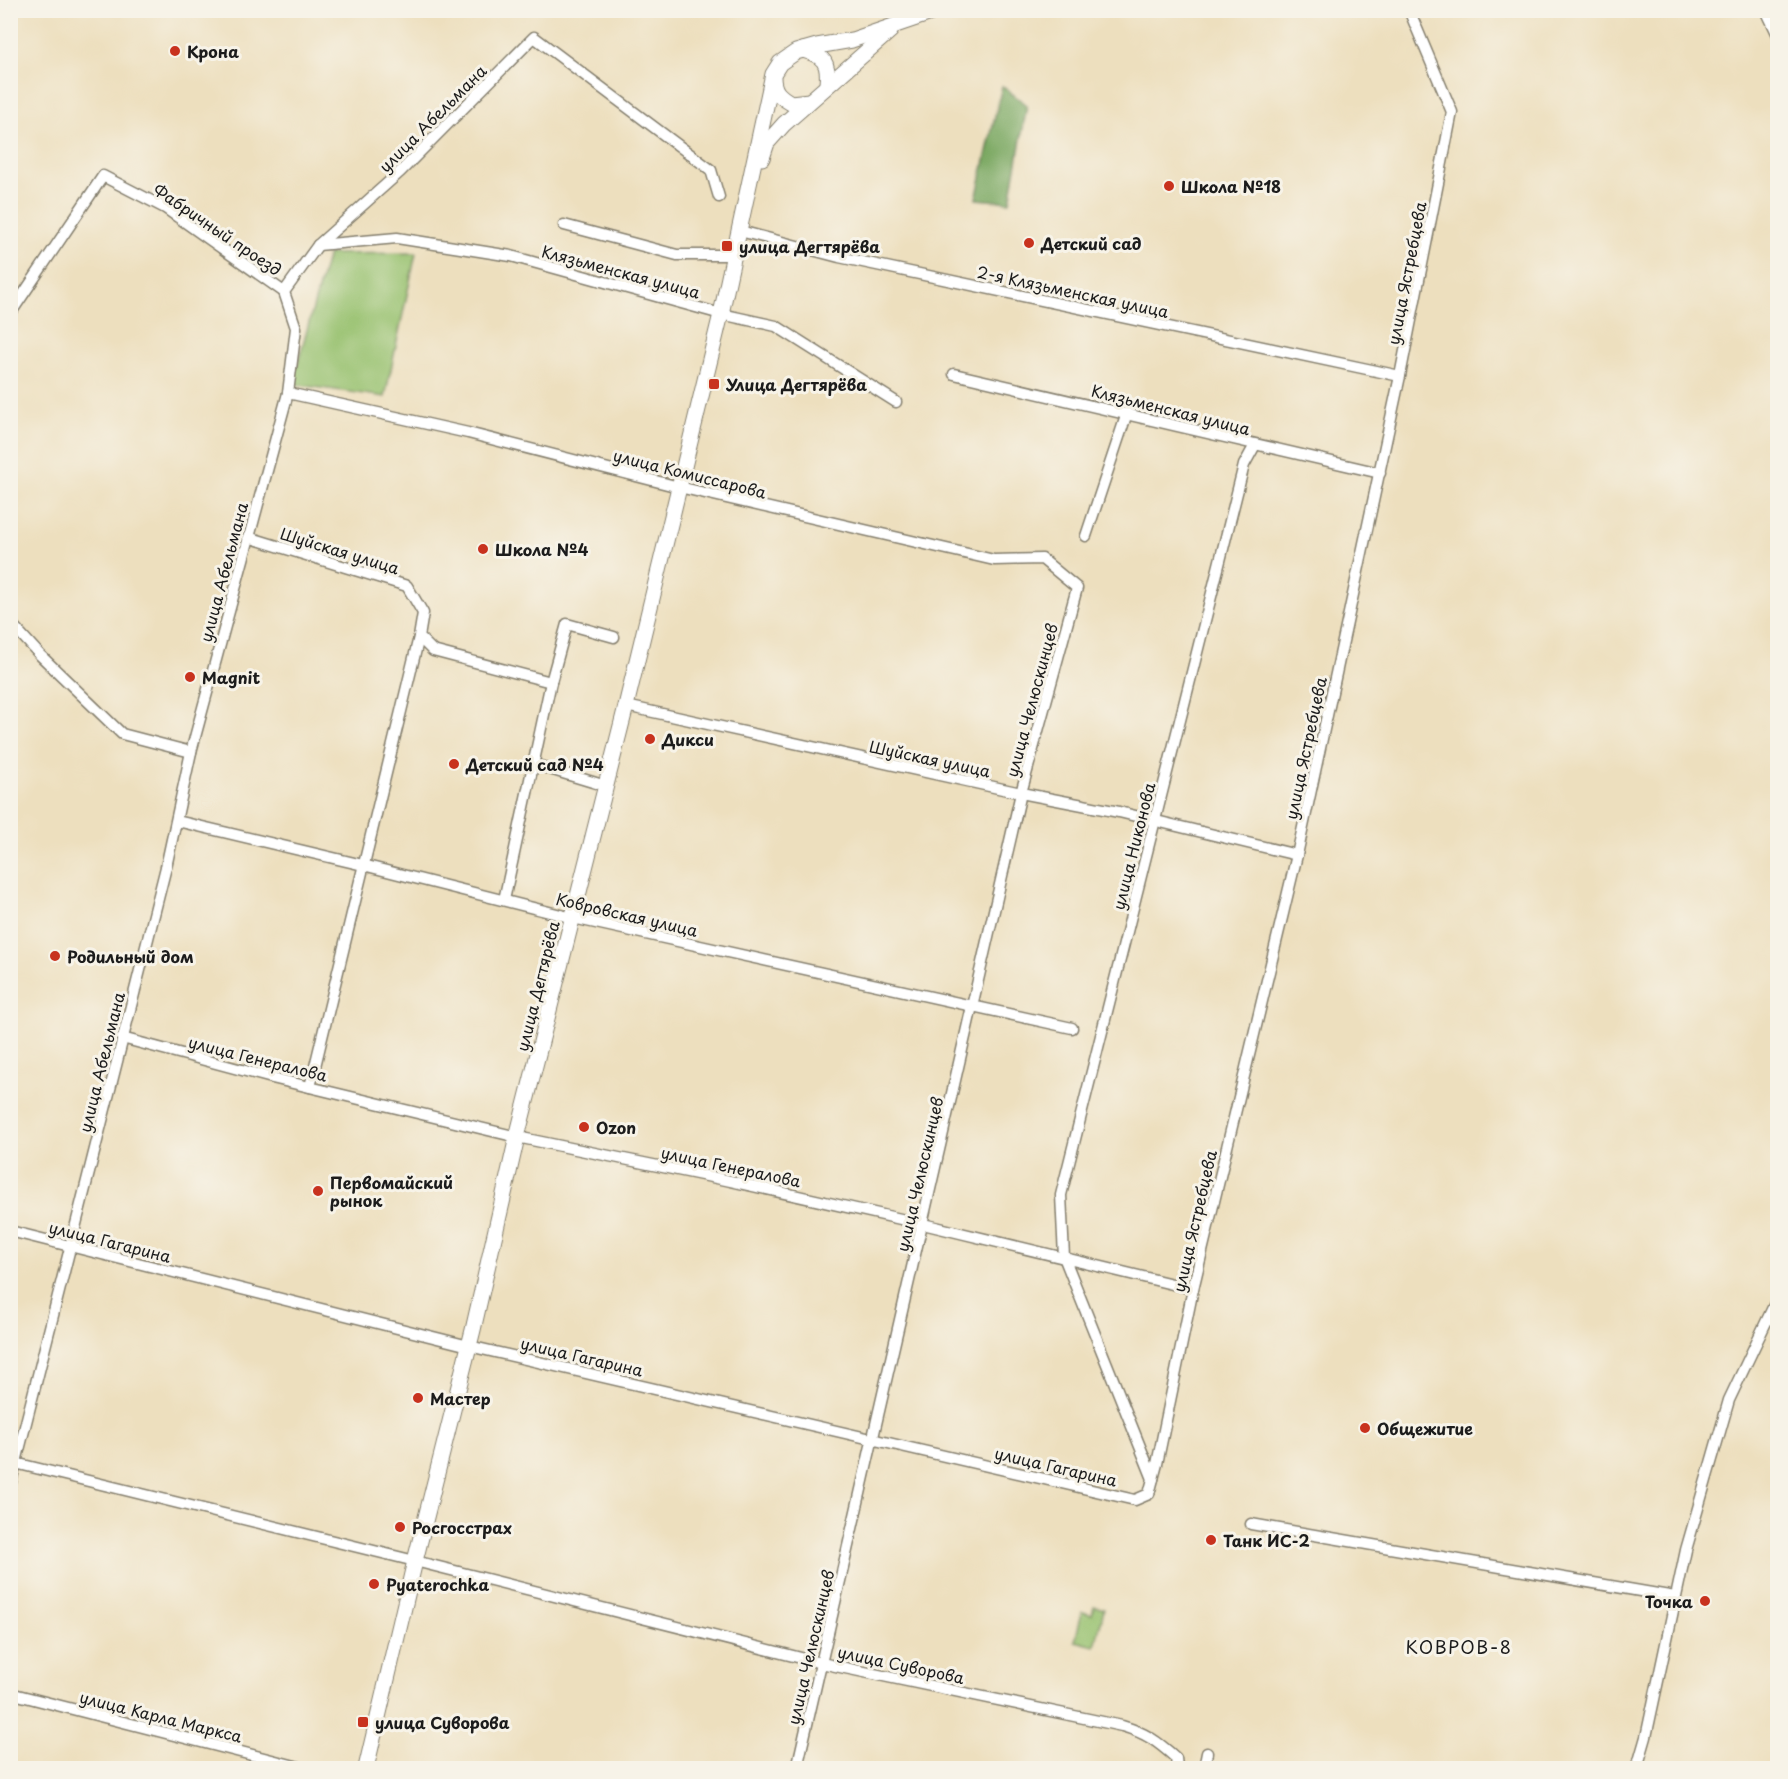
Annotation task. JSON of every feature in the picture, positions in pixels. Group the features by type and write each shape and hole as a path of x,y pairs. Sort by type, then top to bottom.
{"main road":[{"path":"744,212 773,74 780,63 796,52 852,40 940,10"},
{"path":"744,212 767,143 784,124 827,85 896,26"},
{"path":"803,50 816,53 823,60 828,69 827,85"},
{"path":"773,74 773,86 778,96 791,104 811,100"},
{"name":"улица Дегтярёва","path":"366,1768 469,1346 517,1137 626,706 744,212"}],"street":[{"name":"улица Ястребцева","path":"1149,1494 1193,1289 1297,855 1401,376 1452,112 1409,10"},
{"path":"1766,10 1778,35"},
{"name":"улица Абельмана","path":"10,1486 13,1463 177,821 191,752 288,393 297,328 284,292 318,245 400,172 534,37 711,170 719,197"},
{"name":"Фабричный проезд","path":"10,314 103,176 165,208 284,292"},
{"path":"564,225 677,255 734,255"},
{"name":"2-я Клязьменская улица","path":"740,231 839,257 1401,376"},
{"name":"Клязьменская улица","path":"318,245 397,238 511,256 721,314 776,326 896,402"},
{"name":"Клязьменская улица","path":"954,374 1380,473"},
{"name":"улица Комиссарова","path":"288,393 468,433 679,487 994,560 1042,559 1077,588"},
{"path":"1086,536 1127,413"},
{"name":"улица Никонова","path":"1153,1479 1065,1257 1061,1195 1244,465 1255,445"},
{"name":"Шуйская улица","path":"248,537 407,586 423,613 345,949 310,1087"},
{"name":"улица Челюскинцев","path":"797,1768 1021,793 1077,588"},
{"path":"10,622 40,655 122,734 191,752"},
{"path":"504,900 551,682 567,624 614,637"},
{"path":"419,637 434,651 551,682"},
{"name":"Шуйская улица","path":"626,706 1155,821 1297,855"},
{"path":"533,764 606,786"},
{"name":"Ковровская улица","path":"177,821 573,918 973,1005 1072,1029"},
{"name":"улица Генералова","path":"122,1038 310,1087 517,1137 923,1224 1193,1289"},
{"name":"улица Гагарина","path":"10,1231 469,1346 1135,1500 1149,1494"},
{"path":"1637,1768 1646,1737 1686,1550 1729,1400 1778,1298"},
{"name":"улица Суворова","path":"13,1463 415,1561 821,1664 1082,1717 1143,1732 1155,1739 1176,1758 1177,1768"},
{"path":"1251,1524 1675,1597"},
{"name":"улица Карла Маркса","path":"10,1693 303,1768"},
{"path":"1204,1768 1207,1753"}],"green space":[{"path":"1002,86 1027,105 1010,202 976,199"},
{"path":"416,253 385,397 292,384 328,254"},
{"path":"1094,1606 1104,1609 1095,1646 1075,1641 1082,1612 1092,1614"}],"place":[{"name":"Крона","path":"175,51"},
{"name":"Школа №18","path":"1169,186"},
{"name":"Детский сад","path":"1029,243"},
{"name":"улица Дегтярёва","path":"727,246"},
{"name":"Улица Дегтярёва","path":"714,384"},
{"name":"Школа №4","path":"483,549"},
{"name":"Magnit","path":"190,677"},
{"name":"Дикси","path":"650,739"},
{"name":"Детский сад №4","path":"454,764"},
{"name":"Родильный дом","path":"55,956"},
{"name":"Ozon","path":"584,1127"},
{"name":"Первомайский рынок","path":"318,1191"},
{"name":"Мастер","path":"418,1398"},
{"name":"Общежитие","path":"1365,1428"},
{"name":"Росгосстрах","path":"400,1527"},
{"name":"Танк ИС-2","path":"1211,1540"},
{"name":"Pyaterochka","path":"374,1584"},
{"name":"Точка","path":"1705,1601"},
{"name":"улица Суворова","path":"363,1722"}],"district":[{"name":"КОВРОВ-8","path":"1459,1646"}]}
